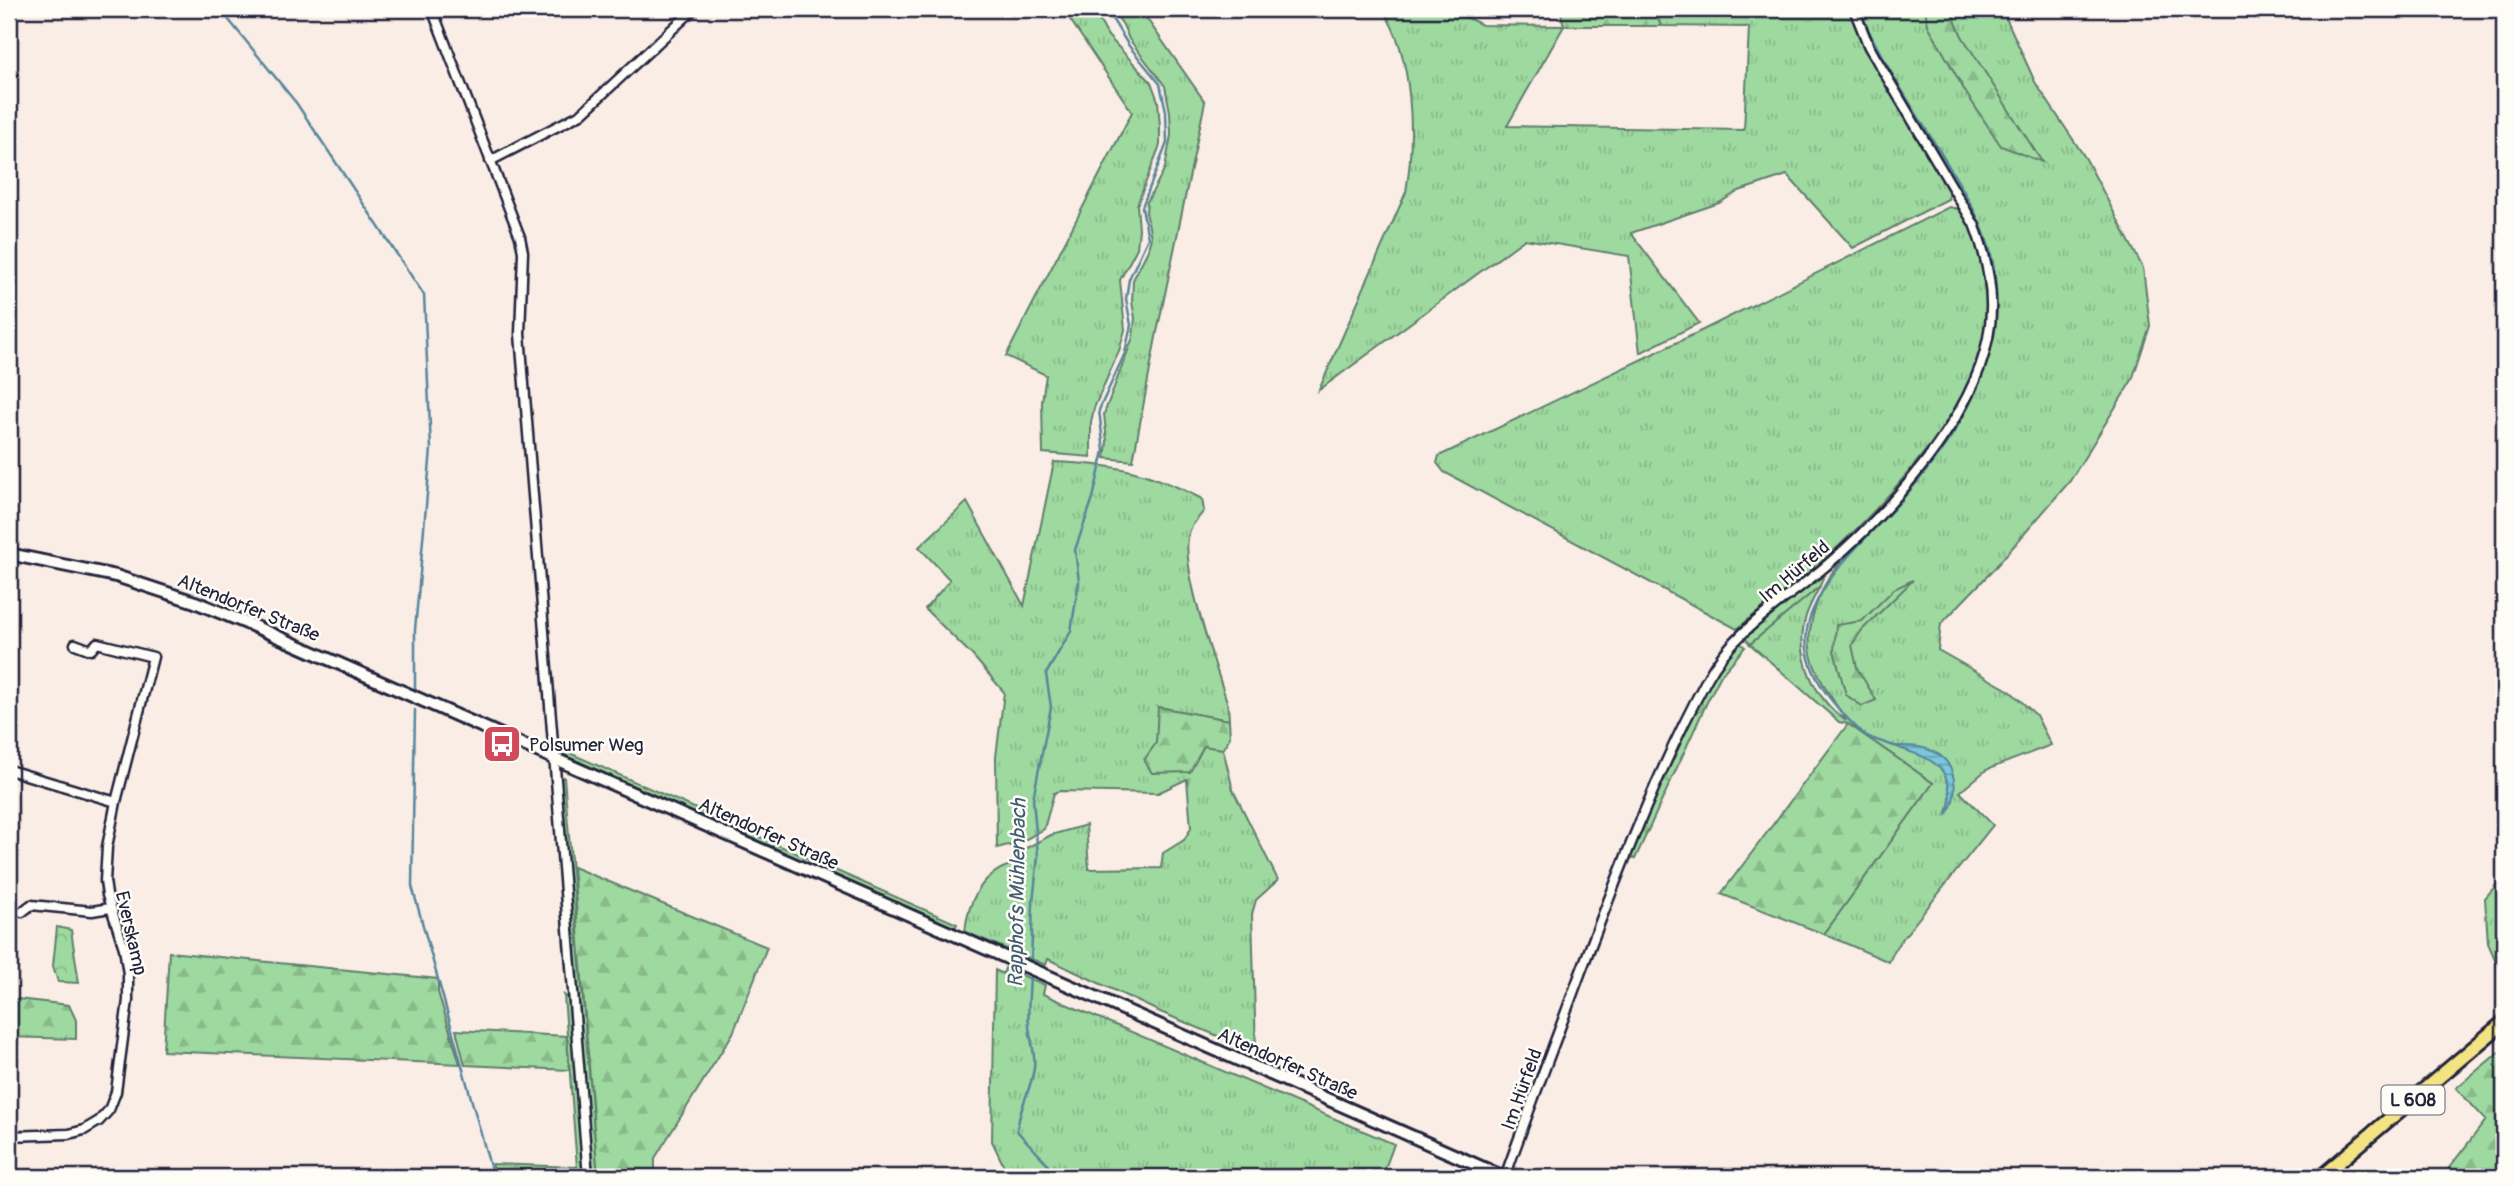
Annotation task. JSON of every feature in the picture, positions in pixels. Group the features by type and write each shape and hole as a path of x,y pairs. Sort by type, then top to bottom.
{"main road":[{"name":"L 608","path":"2321,1177 2504,1022"}],"street":[{"path":"432,9 520,237 523,252 520,334 552,758 589,1177"},
{"path":"490,161 581,114 694,9"},
{"name":"Im Hürfeld","path":"1505,1177 1625,855 1693,706 1719,658 1740,635 1828,565 1898,494 1952,422 1981,367 1989,336 1991,305 1989,273 1983,248 1974,224 1869,47 1854,9"},
{"name":"Altendorfer Straße","path":"9,554 116,576 195,602 1505,1177"},
{"name":"Everskamp","path":"9,1136 84,1130 99,1121 109,1110 116,1092 128,1000 128,974 124,948 110,908 105,881 107,847 153,657 97,643 91,650 75,644"},
{"path":"9,770 116,802"},
{"path":"22,912 31,905 92,911 110,908"}],"green space":[{"path":"1063,9 1093,9 1108,36 1151,82 1158,101 1160,127 1160,145 1137,205 1137,248 1120,280 1125,330 1119,351 1094,408 1091,422 1091,457 1043,453 1042,401 1046,375 1006,356 1132,112"},
{"path":"1112,9 1140,9 1205,102 1133,461 1105,458 1107,442 1104,414 1133,337 1133,280 1148,250 1151,237 1146,212 1147,202 1165,168 1171,135 1170,112 1165,86 1129,39"},
{"path":"1382,9 1450,9 1482,25 1564,26 1507,126 1744,130 1749,27 1661,26 1654,9 1849,9 1862,43 1947,183 1950,192 1948,199 1853,248 1787,175 1739,191 1719,203 1631,233 1699,323 1640,353 1629,256 1525,239 1319,390 1406,192 1411,122 1406,73 1401,49"},
{"path":"1560,9 1654,9 1661,26 1564,26"},
{"path":"1858,9 2002,9 2035,82 2086,159 2143,268 2150,326 2132,380 2070,481 1993,570 1941,624 1938,650 2010,691 2036,715 2051,745 1986,770 1960,792 1993,825 1896,947 1889,962 1824,934 1933,783 1848,724 1839,722 1750,644 1820,586 1807,612 1803,631 1805,660 1816,688 1846,721 1820,678 1811,655 1810,630 1821,592 1840,562 1909,487 1973,396 1984,369 1991,336 1993,286 1982,234 1968,204 1882,62"},
{"path":"1925,9 1950,9 1962,36 2042,162 2001,146 1966,93 1928,25"},
{"path":"1949,207 1962,210 1977,241 1985,275 1988,309 1984,344 1959,402 1916,462 1866,519 1820,563 1737,629 1444,472 1437,463 1439,456 1703,330"},
{"path":"1054,462 1130,471 1183,489 1202,499 1204,511 1189,533 1189,569 1228,705 1229,720 1158,707 1204,746 1223,749 1233,790 1278,880 1256,900 1252,914 1256,1052 1158,1011 1048,959 1046,965 965,932 969,909 985,881 1003,868 1014,864 1013,855 1051,835 1086,825 1089,869 1161,868 1163,853 1184,840 1191,828 1187,779 1158,793 1060,791 1054,793 1044,829 1012,847 1008,845 997,848 996,757 1004,692 973,656 925,609 950,580 919,547 967,502 1024,606"},
{"path":"1825,572 1820,586 1750,644 1743,636"},
{"path":"1913,580 1862,630 1852,645 1857,668 1876,700 1862,706 1846,695 1834,651 1836,625 1862,621 1894,589"},
{"path":"1739,642 1745,647 1721,675 1635,859 1628,857 1706,687 1720,663"},
{"path":"1158,707 1229,720 1230,737 1223,749 1204,746 1190,772 1152,773 1144,760 1156,743"},
{"path":"1848,724 1933,783 1824,934 1721,894"},
{"path":"565,751 957,924 955,928 567,757"},
{"path":"564,777 598,1177 592,1177 558,779"},
{"path":"573,867 767,947 733,1033 655,1158 655,1177 598,1177"},
{"path":"2504,876 2504,980 2488,943 2485,898"},
{"path":"57,927 71,930 79,983 58,982 53,966"},
{"path":"169,952 438,979 438,992 460,1064 163,1051"},
{"path":"1005,968 1045,985 1043,994 1394,1144 1382,1177 1009,1177 992,1141 995,970 1003,974"},
{"path":"564,995 569,999 584,1177 496,1177 492,1164 577,1167"},
{"path":"9,998 69,1005 76,1020 76,1039 9,1037"},
{"path":"456,1030 567,1036 569,1070 465,1065"},
{"path":"2504,1048 2504,1177 2442,1177 2486,1120 2456,1088"}],"water":[{"path":"1894,746 1927,749 1947,762 1955,788 1947,814 1950,798 1945,775 1924,757"}],"waterway":[{"path":"220,9 297,104 424,295 431,449 415,630 415,688"},
{"name":"Rapphofs Mühlenbach","path":"1031,965 1038,856 1033,799 1051,707 1046,674 1071,631 1079,581 1075,550 1093,498 1104,451 1099,410 1125,353 1131,325 1126,299 1129,279 1148,238 1142,207 1167,143 1166,111 1160,84 1129,46 1106,9"},
{"path":"1859,9 1889,69 1975,213 1990,252 1996,287 1992,342 1984,371 1958,426 1922,476 1834,574 1818,599 1807,627 1808,655 1812,669 1826,694 1861,732 1894,746"},
{"path":"415,710 412,886 493,1177"},
{"name":"Rapphofs Mühlenbach","path":"1030,971 1028,1019 1034,1068 1017,1131 1056,1177"}],"place":[{"name":"Polsumer Weg","path":"502,744"}]}
